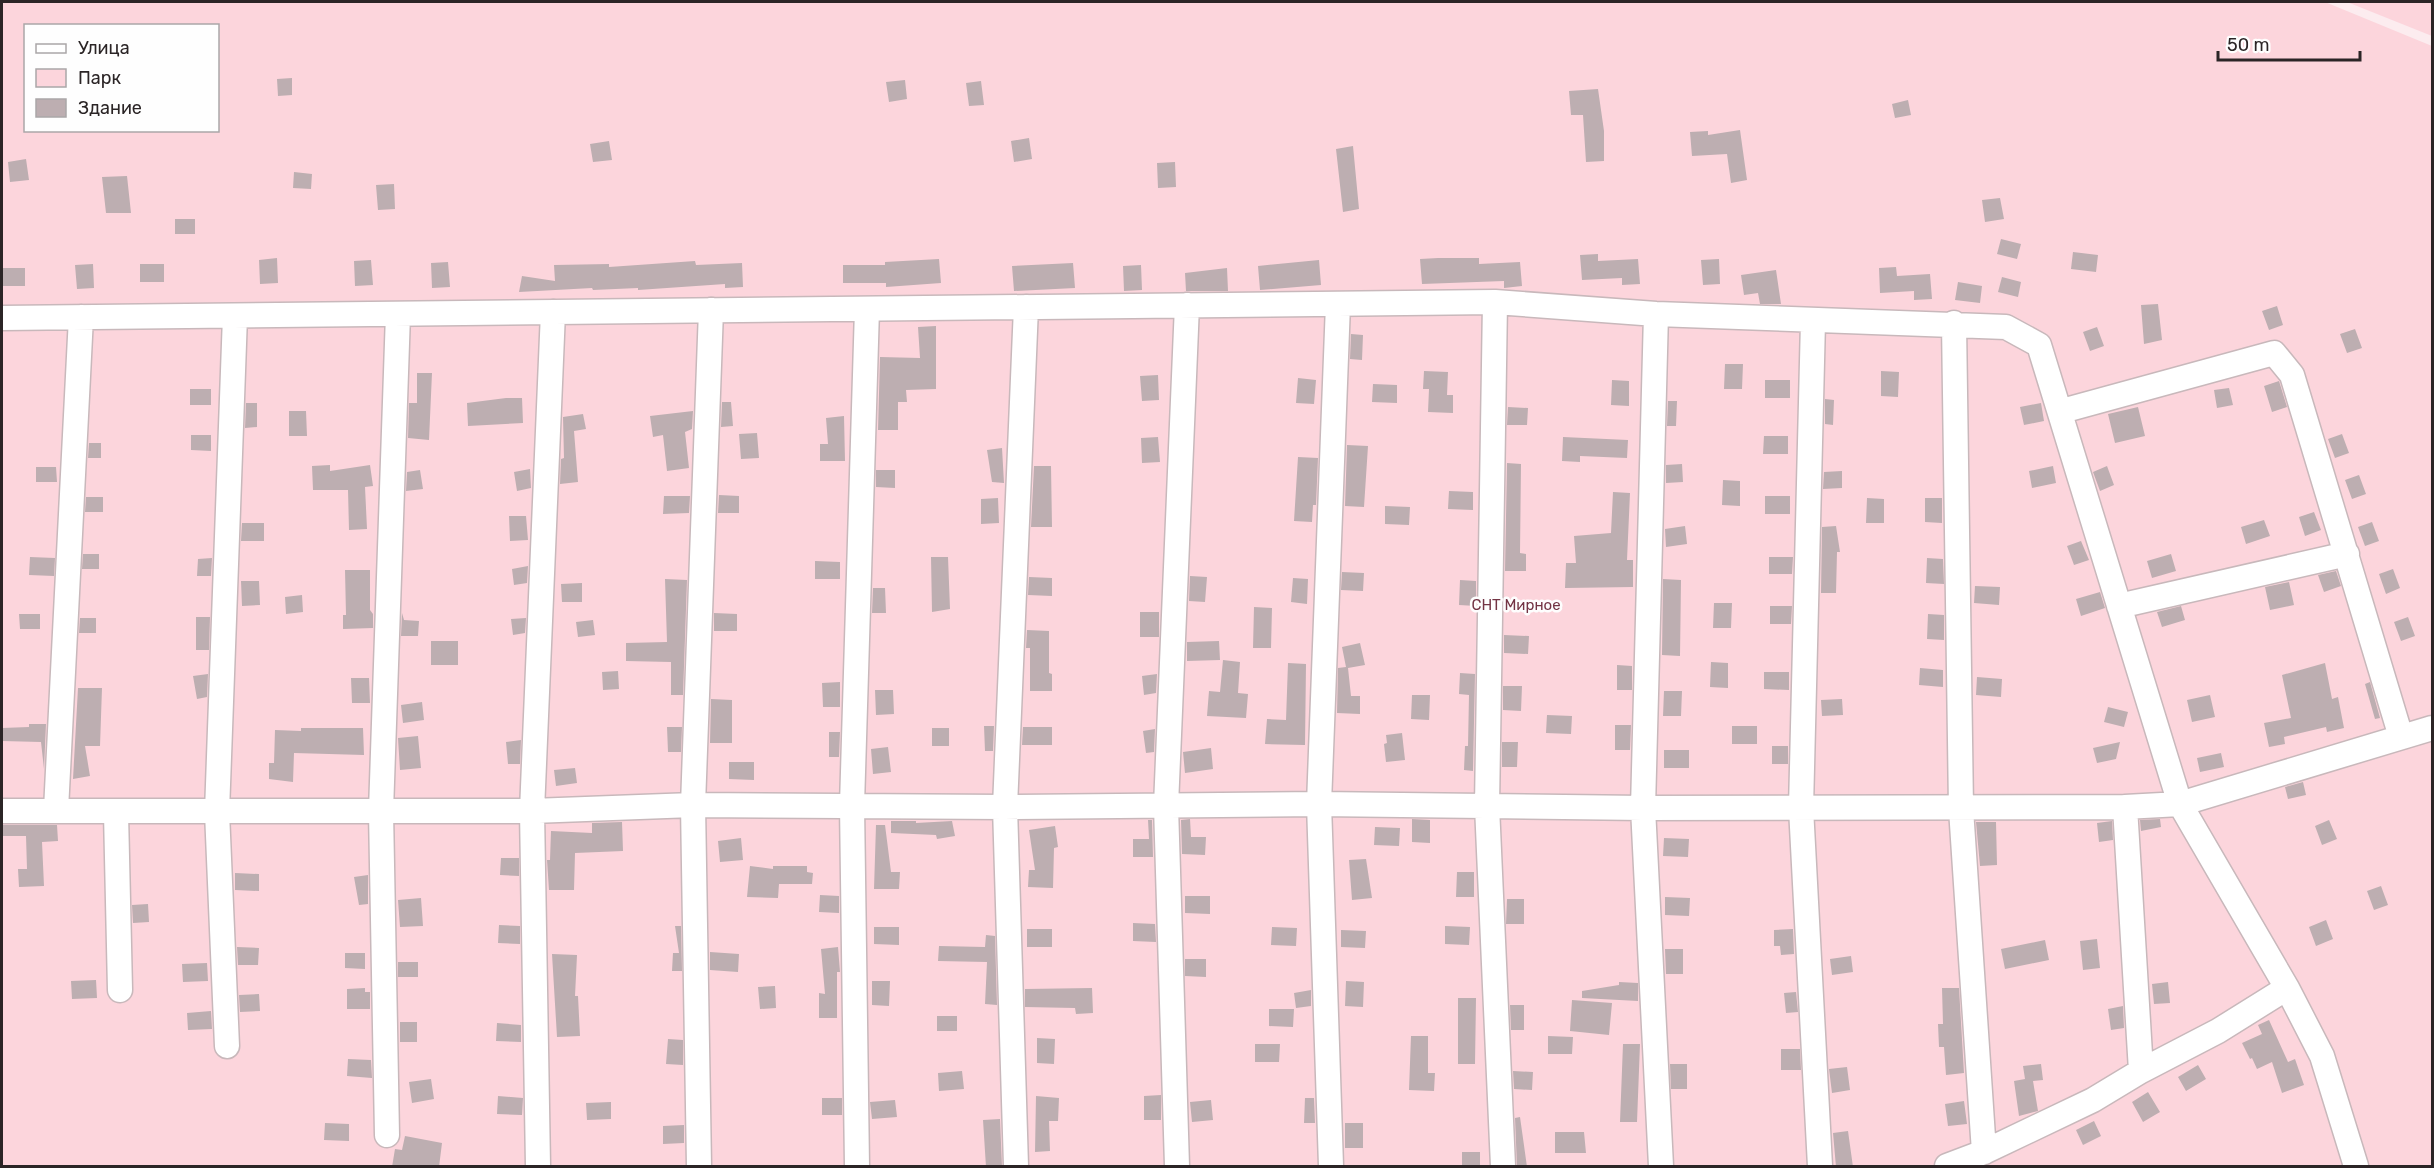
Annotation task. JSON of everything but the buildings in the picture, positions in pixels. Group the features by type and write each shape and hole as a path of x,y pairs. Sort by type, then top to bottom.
{"street":[{"path":"1495,302 1487,806 1503,1167"},
{"path":"2,318 1495,302 1656,314 1813,321 1954,323 2006,327 2039,345 2062,411 2180,804 2287,988 2322,1056 2356,1167"},
{"path":"1331,1167 1319,804 1338,304"},
{"path":"1177,1167 1166,806 1187,305"},
{"path":"1016,1167 1005,807 1026,307"},
{"path":"857,1167 852,805 867,309"},
{"path":"699,1167 693,805 711,310"},
{"path":"538,1167 532,811 553,312"},
{"path":"387,1136 381,811 398,314"},
{"path":"1656,314 1643,808 1661,1167"},
{"path":"227,1046 217,812 235,315"},
{"path":"56,810 81,317"},
{"path":"1813,321 1801,808 1820,1167"},
{"path":"1954,323 1960,809 1984,1152"},
{"path":"2062,411 2274,353 2292,375 2401,737"},
{"path":"2119,606 2346,554"},
{"path":"2,811 56,810 116,813 532,811 693,805 1005,807 1319,804 1960,809 2125,807 2180,804 2433,728"},
{"path":"2125,807 2141,1071"},
{"path":"116,813 120,990"},
{"path":"1947,1167 2093,1100 2141,1071 2218,1031 2287,988"}],"green space":[{"name":"СНТ Мирное","path":"2,2 2325,2 2432,46 2432,1166 2,1166"},
{"path":"2347,2 2432,2 2432,36"}]}
